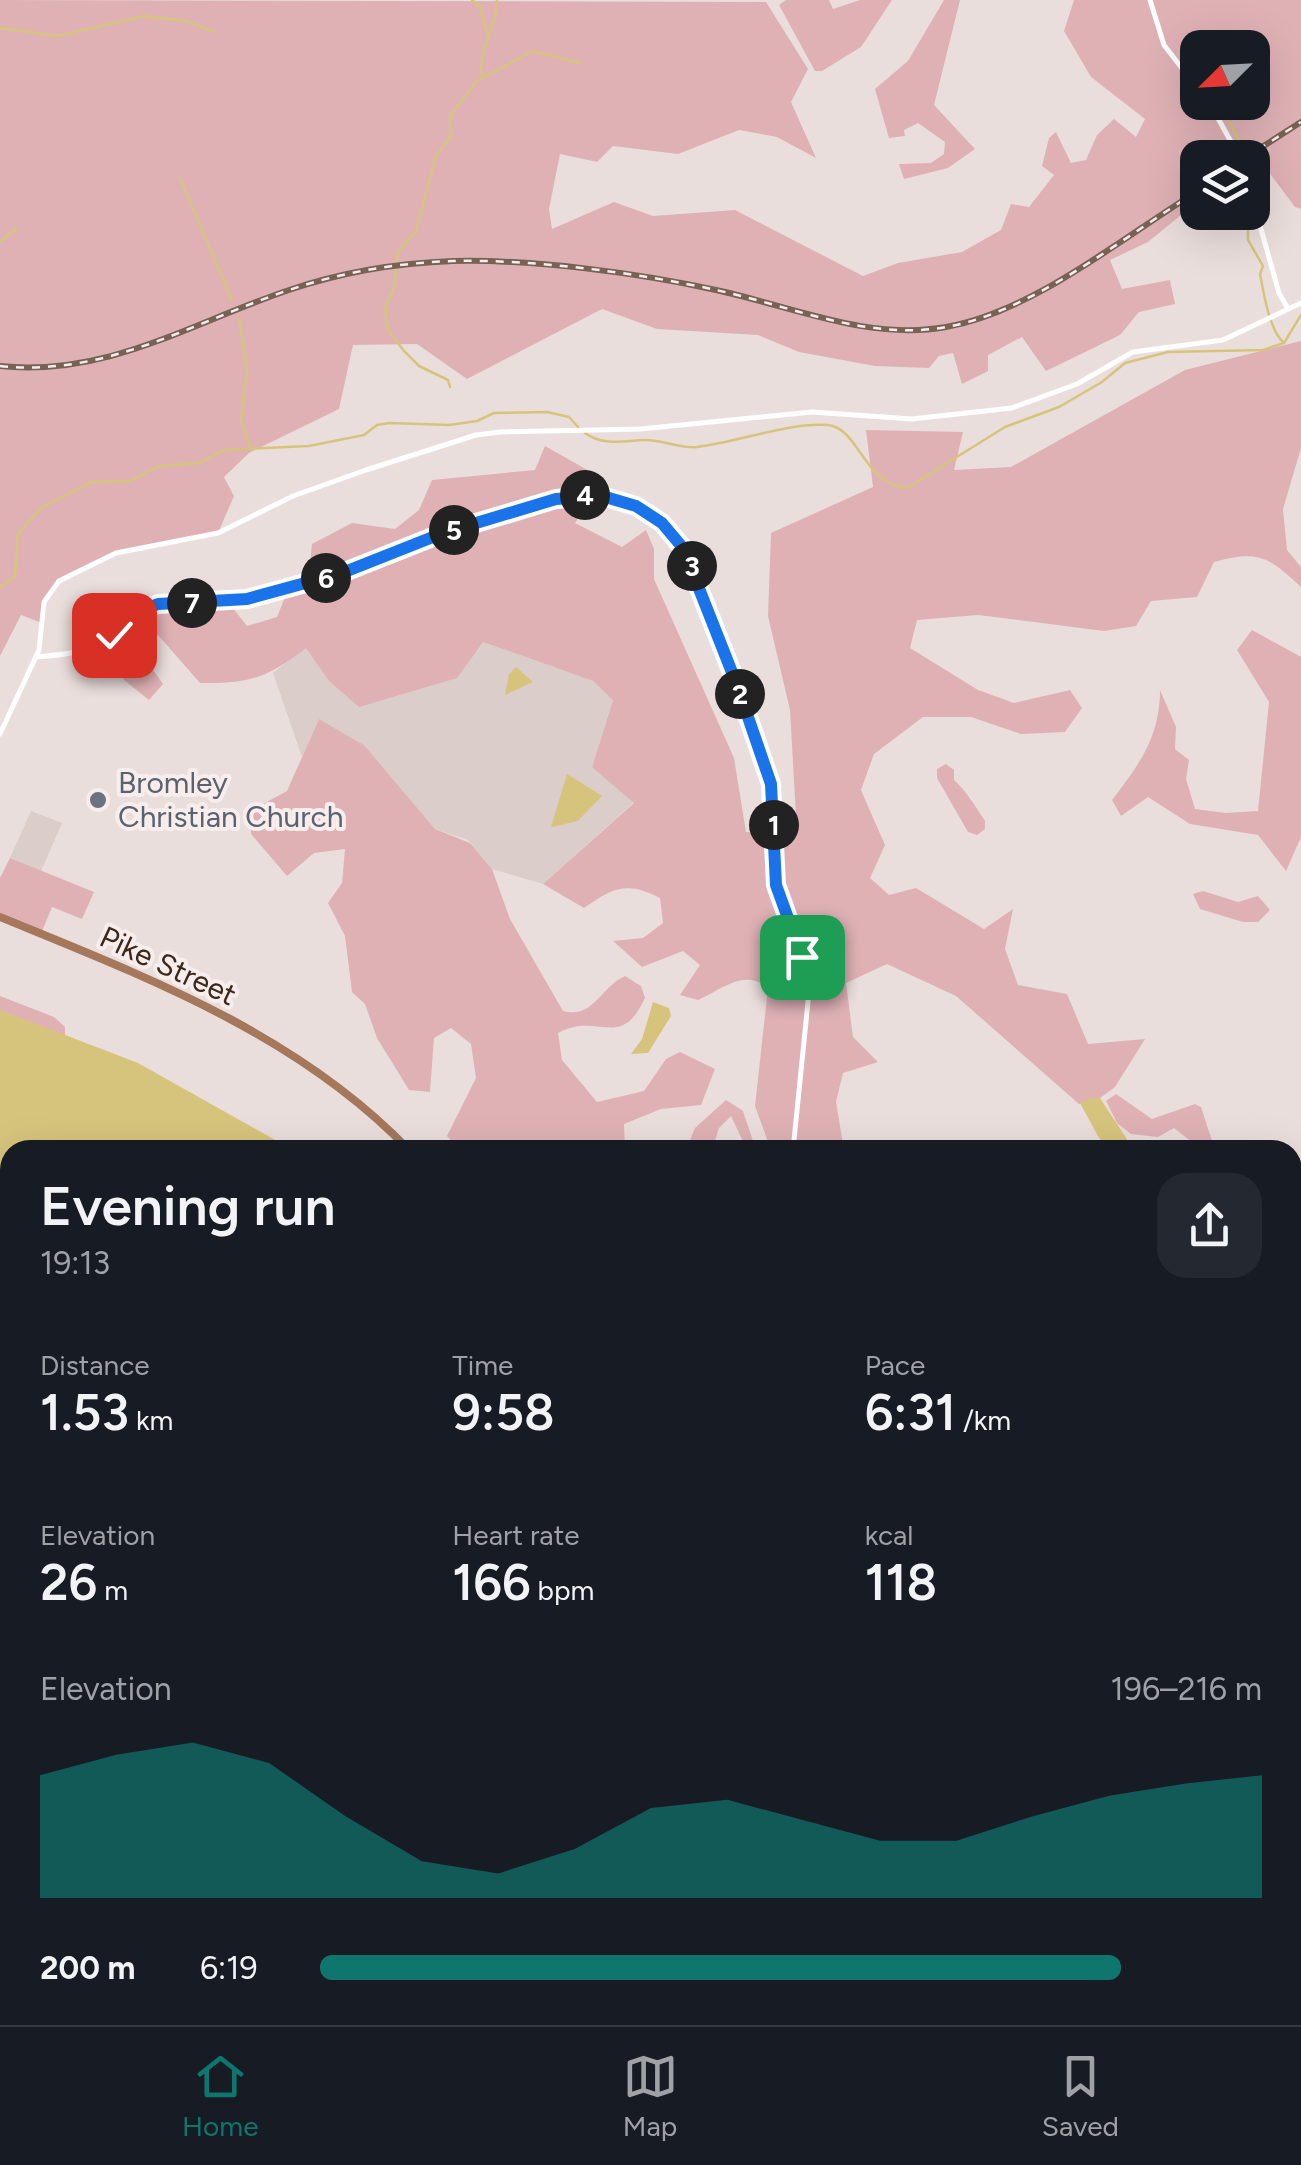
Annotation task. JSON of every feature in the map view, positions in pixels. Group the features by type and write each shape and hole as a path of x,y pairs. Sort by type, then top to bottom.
{"main road":[{"name":"Pike Street","path":"0,917 189,999 312,1066 365,1105 399,1140"}],"street":[{"path":"1150,0 1164,45 1180,66"},
{"path":"1261,230 1278,293 1287,307"},
{"path":"0,734 36,657 47,595 69,574 110,556 218,533 302,492 476,434 585,427 641,428 837,411 912,419 1012,408 1077,384 1133,352 1223,340 1301,302"},
{"path":"36,657 97,646 142,610 158,604 209,604 258,596 342,573 443,533 556,499 602,496 648,513 678,540 692,564 771,784 776,885 806,966 810,992 794,1140"}],"shaded area":[{"path":"0,0 766,2 808,69 791,102 816,158 777,137 739,130 678,154 613,146 597,162 560,154 549,209 552,229 614,202 653,216 735,210 863,276 898,263 962,252 1001,230 1011,204 1029,207 1054,175 1042,166 1049,138 1056,132 1071,163 1086,160 1097,135 1114,119 1136,137 1145,119 1091,77 1064,31 1074,0 1301,0 1301,209 1295,207 1270,174 1270,140 1180,140 1180,216 1148,242 1110,260 1122,289 1170,280 1175,304 1139,312 1120,335 1046,371 1022,337 988,355 988,371 962,384 953,353 939,356 929,368 875,366 799,352 758,335 657,329 602,309 467,379 417,344 353,345 339,409 249,453 224,477 234,496 218,533 132,550 88,565 54,586 48,594 42,623 21,615 0,656"},
{"path":"786,0 829,0 833,9 860,0 892,0 861,47 822,71 815,71 779,5"},
{"path":"944,0 960,0 934,105 975,149 948,168 904,179 899,164 931,163 944,154 945,142 918,123 904,130 905,136 889,138 875,89 908,61"},
{"path":"1301,341 1301,448 1283,509 1287,550 1301,567 1301,587 1271,562 1242,556 1214,562 1197,597 1151,601 1136,626 1104,631 978,615 917,620 910,648 978,690 1014,703 1070,690 1082,708 1065,732 1021,734 971,717 923,717 874,754 861,790 885,845 870,878 889,895 916,888 984,929 1013,909 1005,949 1018,985 1067,994 1088,1044 1145,1039 1115,1087 1100,1098 1079,1104 956,996 887,964 846,983 853,1037 878,1062 843,1073 836,1102 842,1140 767,1140 755,1106 768,988 759,982 742,980 698,1000 680,995 700,965 683,951 642,967 613,941 643,938 663,923 660,898 639,889 621,889 584,908 543,884 634,803 592,767 613,700 593,681 483,642 457,678 359,707 329,681 306,648 257,677 200,683 158,635 139,650 163,684 149,700 124,680 115,646 159,609 229,603 247,626 277,617 289,587 308,583 312,544 352,523 395,529 419,510 432,480 535,470 545,446 605,480 575,523 622,547 646,530 654,549 654,579 734,758 746,832 797,834 790,710 768,616 771,533 873,487 866,430 963,432 954,470 1011,467 1185,370"},
{"path":"1252,630 1301,657 1301,837 1286,871 1258,835 1190,824 1148,797 1121,816 1112,800 1152,736 1160,690 1176,727 1175,749 1189,760 1186,779 1195,809 1226,813 1258,811 1269,702 1237,650"},
{"path":"483,642 593,681 613,699 592,767 634,802 543,884 492,869 468,840 435,829 364,745 319,719 302,757 273,673 306,647 329,681"},
{"path":"516,667 533,682 505,695 509,674"},
{"path":"319,719 364,745 435,829 470,843 492,869 510,919 563,1011 582,1011 625,976 641,986 645,998 627,1023 608,1028 572,1027 558,1033 562,1060 597,1102 644,1091 666,1059 680,1052 715,1069 701,1105 661,1109 624,1124 625,1140 451,1140 447,1136 476,1078 471,1044 451,1028 434,1038 430,1092 409,1090 377,1038 365,1004 352,992 345,936 328,903 342,883 345,849 314,853 287,876 251,834 252,810 287,791"},
{"path":"946,764 954,770 954,780 985,821 985,829 977,835 968,832 937,778 937,769"},
{"path":"567,774 602,796 578,821 551,827"},
{"path":"31,811 62,823 41,871 10,858"},
{"path":"10,858 94,892 82,919 52,907 41,934 0,917 0,878"},
{"path":"1203,891 1238,902 1258,896 1270,910 1258,922 1243,922 1200,909 1193,894"},
{"path":"0,996 54,1017 65,1027 65,1041 0,1024"},
{"path":"653,1002 669,1008 671,1016 648,1053 631,1054 642,1039"},
{"path":"0,1010 138,1063 275,1140 0,1140"},
{"path":"1116,1094 1152,1119 1195,1104 1201,1107 1212,1140 1189,1140 1174,1128 1158,1137 1131,1134 1117,1123 1106,1101"},
{"path":"1100,1098 1127,1140 1101,1140 1080,1103"},
{"path":"726,1100 743,1111 753,1140 742,1140 731,1116 719,1128 715,1140 690,1140 695,1128"}],"waterway":[{"path":"472,0 480,6 487,33"},
{"path":"481,75 497,0"},
{"path":"0,28 58,36 144,16 186,21 215,32"},
{"path":"450,387 448,380 419,366 404,351 388,330 385,308 394,288 398,252 416,231 436,156 451,136 450,116 477,81 533,51 580,63"},
{"path":"1228,120 1239,140"},
{"path":"180,178 232,300"},
{"path":"0,242 16,229"},
{"path":"1248,230 1248,240 1263,266 1260,274 1274,330 1284,343"},
{"path":"585,433 606,441 651,440 690,447 795,427 827,425 847,435 880,476 907,488 1005,427 1059,407 1102,382 1125,363 1168,352 1263,350 1284,343 1301,315"},
{"path":"239,318 247,369 241,420 251,449"},
{"path":"0,587 15,577 18,534 41,508 91,482 130,481 159,466 200,463 223,450 309,446 364,435 377,425 389,423 449,425 477,421 494,413 547,412 569,417 579,428"}],"railway":[{"path":"1270,142 1301,122"},
{"path":"0,366 39,367 113,355 329,278 453,261 517,262 654,278 859,326 917,330 946,327 979,319 1044,290 1180,203"}],"place":[{"name":"Bromley Christian Church","path":"98,800"}],"route":[{"path":"114,635 142,610 158,604 247,599 342,573 443,533 556,499 602,496 636,506 662,523 683,548 737,685 771,784 776,885 802,957"}]}
